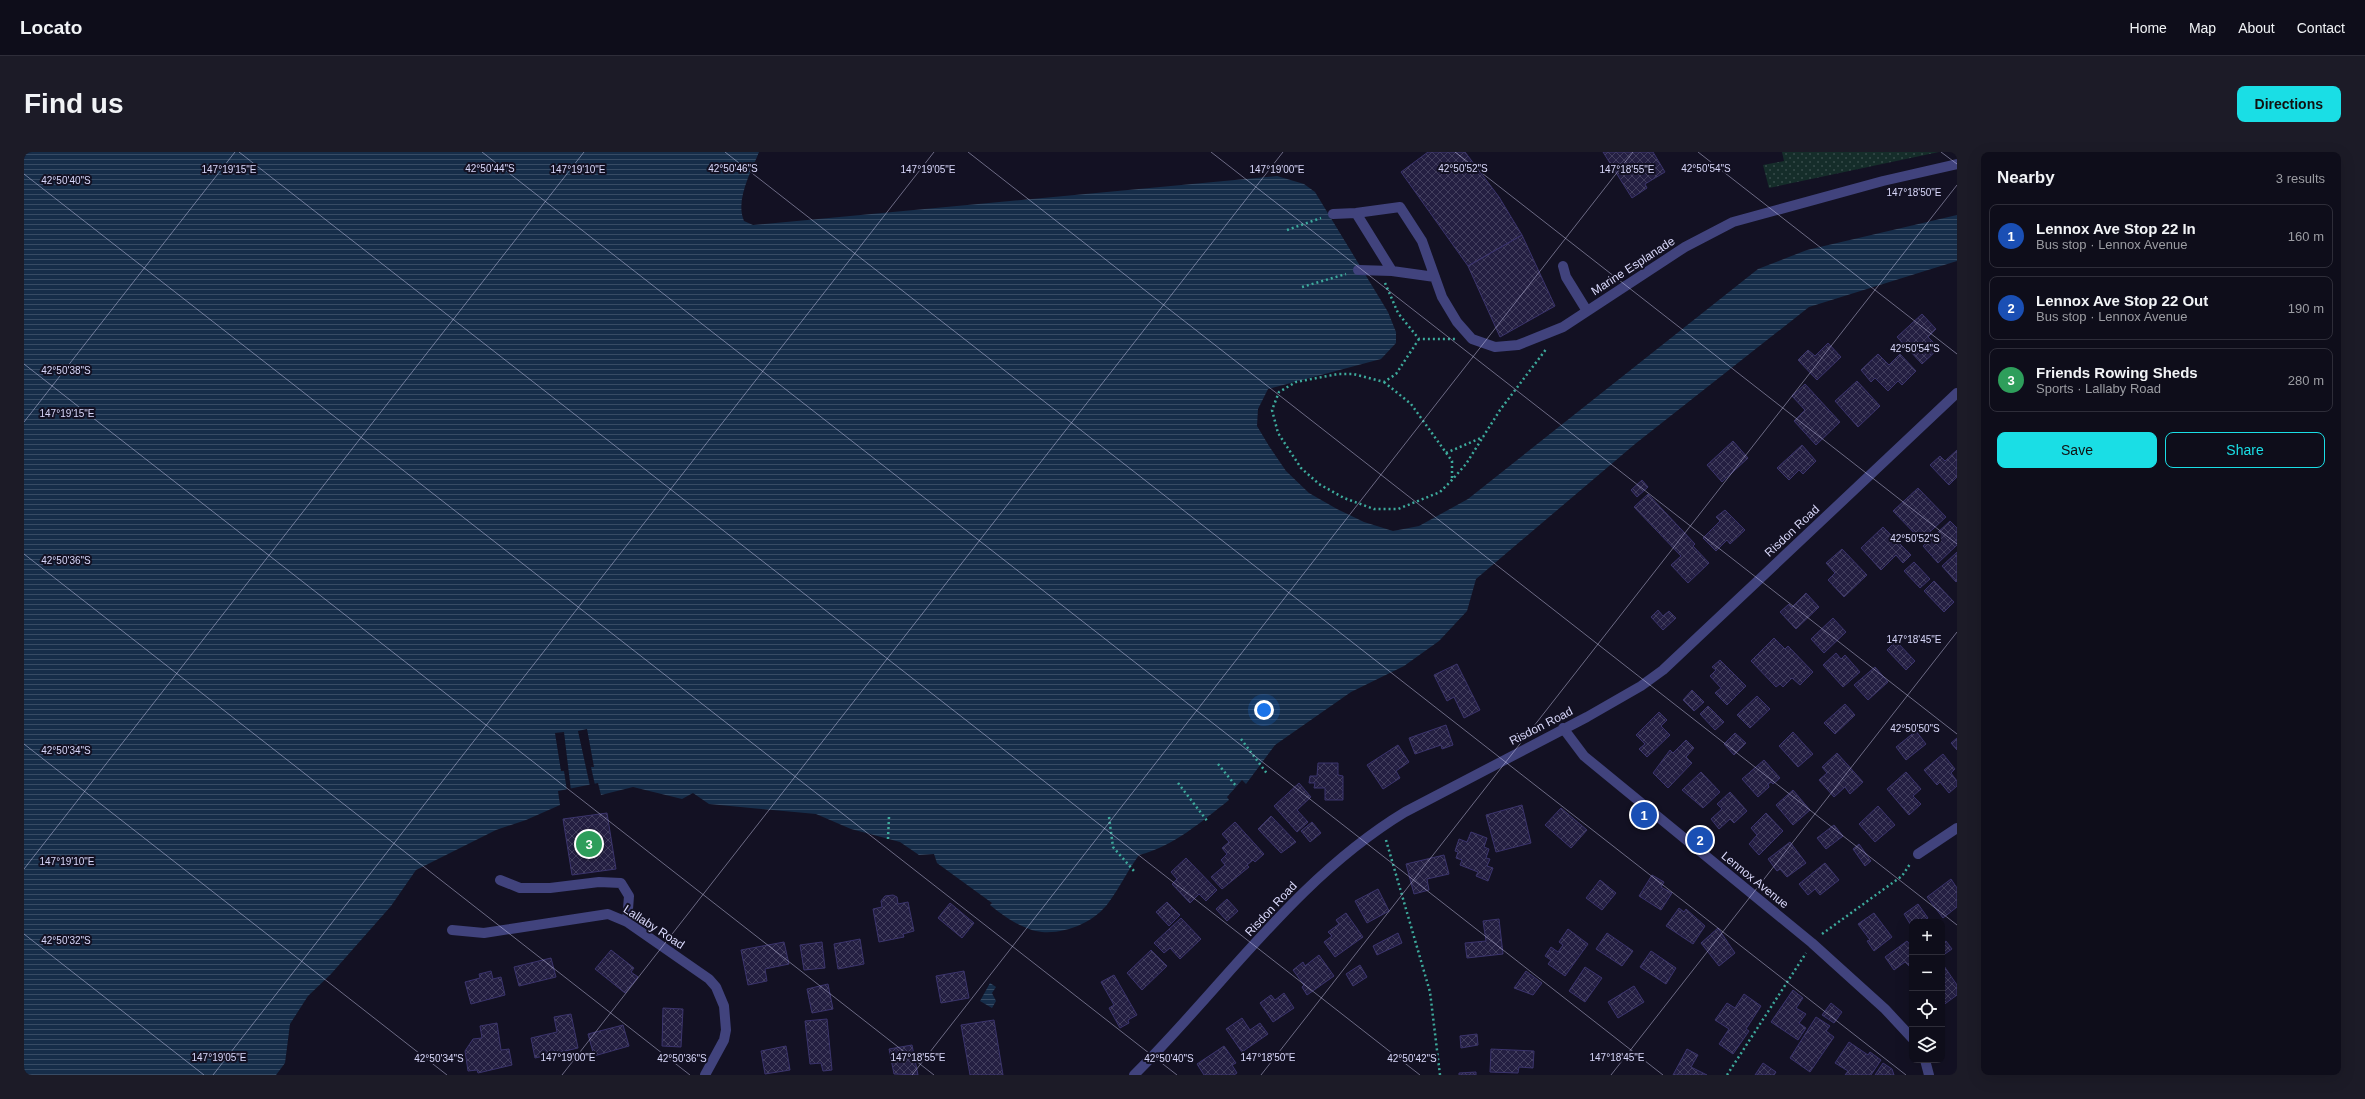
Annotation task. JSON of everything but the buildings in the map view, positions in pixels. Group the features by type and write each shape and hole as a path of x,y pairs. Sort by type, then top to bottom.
{"street":[{"name":"Marine Esplanade","path":"1356,213 1400,207 1422,242 1442,297 1457,322 1472,339 1495,347 1518,344 1563,326 1685,247 1733,222 1883,181 1957,164"},
{"path":"1333,214 1356,213 1392,271"},
{"path":"1563,266 1566,276 1587,311"},
{"path":"1358,270 1392,271 1435,277"},
{"name":"Risdon Road","path":"1134,1075 1296,899 1337,861 1382,826 1613,702 1663,670 1957,393"},
{"name":"Lennox Avenue","path":"1563,728 1584,756 1812,943 1885,1009 1909,1035"},
{"path":"1918,854 1957,828"},
{"path":"500,880 520,888 550,888 599,882 620,883 629,896 627,922"},
{"name":"Lallaby Road","path":"452,930 484,933 608,914 627,922 709,979 720,996 726,1019 726,1030 724,1040 705,1075"},
{"path":"1926,1063 1929,1075"}],"path":[{"path":"1287,230 1333,214"},
{"path":"1302,287 1358,270"},
{"path":"1379,270 1398,313 1419,339"},
{"path":"1419,339 1472,339"},
{"path":"1384,382 1396,374 1419,339"},
{"path":"1452,480 1452,461 1411,404 1384,382 1353,374 1338,374 1296,382 1279,392 1274,401 1272,410 1278,432 1301,468 1319,484 1344,498 1374,509 1398,509 1413,505 1440,492 1452,480 1466,464 1500,410 1550,344"},
{"path":"1446,453 1483,437"},
{"path":"1241,739 1268,775"},
{"path":"1218,764 1236,786"},
{"path":"1178,783 1208,822"},
{"path":"888,839 889,816"},
{"path":"1108,817 1113,847 1134,871"},
{"path":"1382,826 1430,992 1440,1075"},
{"path":"1727,1075 1812,943 1902,876 1918,854"}],"green space":[{"path":"1782,152 1939,152 1769,188 1763,165 1784,161"}],"water":[{"path":"24,152 759,152 748,177 741,204 744,221 753,225 1277,176 1304,184 1315,192 1388,312 1396,332 1396,343 1381,359 1268,389 1258,409 1257,426 1286,471 1309,493 1364,522 1393,531 1419,526 1468,499 1758,269 1807,250 1957,215 1957,261 1809,307 1635,444 1476,579 1467,611 1439,641 1404,666 1351,692 1275,745 1246,784 1242,780 1227,797 1229,800 1187,832 1164,846 1139,855 1103,909 1088,921 1070,929 1042,932 1022,926 995,909 990,905 992,903 937,863 934,854 919,855 900,842 851,829 816,814 709,804 693,793 682,799 633,787 601,795 598,783 558,791 560,805 526,820 496,830 416,870 391,906 331,974 308,996 290,1024 285,1063 276,1075 24,1075"},
{"path":"990,983 996,987 992,993 996,1001 992,1008 980,1001"}],"pier":[{"path":"587,729 594,767 591,767 595,785 590,786 578,731"},
{"path":"564,732 571,791 567,791 564,771 561,771 555,733"}],"place":[{"name":"Lennox Ave Stop 22 In","path":"1644,815"},
{"name":"Lennox Ave Stop 22 Out","path":"1700,840"},
{"name":"Friends Rowing Sheds","path":"589,844"}]}
